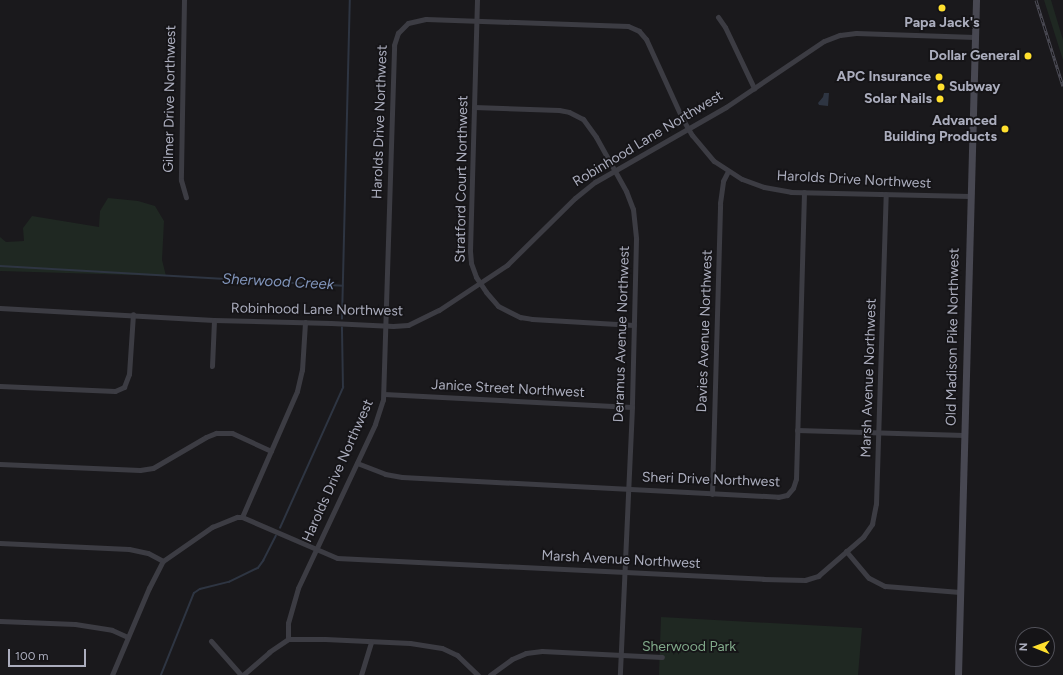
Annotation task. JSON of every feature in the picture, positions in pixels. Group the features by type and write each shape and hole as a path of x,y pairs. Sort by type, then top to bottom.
{"main road":[{"name":"Old Madison Pike Northwest","path":"958,675 976,0"}],"street":[{"name":"Gilmer Drive Northwest","path":"184,0 181,180 186,197"},
{"name":"Stratford Court Northwest","path":"477,0 470,257 473,269 480,284 498,306 520,317 532,320 634,324"},
{"path":"718,17 725,27 754,88"},
{"name":"Harolds Drive Northwest","path":"288,639 288,624 296,593 377,418 384,394 394,41 401,29 414,20 477,20 615,24 635,29 646,39 688,129 711,157 728,171 758,185 780,190 804,192 970,196"},
{"name":"Robinhood Lane Northwest","path":"0,308 133,314 214,320 403,326 419,321 439,310 480,284 515,259 581,192 754,88 820,43 840,35 862,33 975,38"},
{"name":"Deramus Avenue Northwest","path":"474,107 559,110 574,114 590,126 632,203 636,222 632,407 620,675"},
{"name":"Davies Avenue Northwest","path":"712,494 721,196 723,181 728,171"},
{"name":"Sheri Drive Northwest","path":"356,463 385,474 402,477 778,498 787,495 793,488 796,479 804,192"},
{"name":"Marsh Avenue Northwest","path":"242,517 337,558 805,580 818,576 863,537 872,524 876,504 886,194"},
{"path":"0,386 115,391 124,388 129,374 133,314"},
{"path":"212,366 214,320"},
{"path":"112,675 163,561 212,528 237,517 242,517 299,385 303,359 305,322"},
{"name":"Janice Street Northwest","path":"384,394 632,407"},
{"path":"797,430 964,435"},
{"path":"0,464 140,470 153,468 206,437 216,433 232,433 271,451"},
{"path":"0,543 129,549 148,553 163,561"},
{"path":"846,551 869,578 885,586 960,592"},
{"path":"0,621 76,624 112,630 128,637"},
{"path":"211,641 242,675 269,652 288,639 325,639 410,643 442,648 457,655 478,675"},
{"path":"361,675 371,642"},
{"path":"490,675 512,659 526,654 542,651 662,657"}],"green space":[{"path":"1044,0 1051,0 1063,40 1063,60"},
{"path":"108,198 138,201 155,206 164,221 162,260 166,276 0,271 0,237 6,242 24,241 23,228 32,216 99,227 100,211"},
{"name":"Sherwood Park","path":"661,617 862,628 858,675 659,675"}],"water":[{"path":"824,93 829,93 828,106 819,105 818,103 823,97"}],"waterway":[{"name":"Sherwood Creek","path":"342,319 350,0"},
{"name":"Sherwood Creek","path":"0,266 342,286"},
{"path":"280,528 343,388 342,328"},
{"path":"161,675 194,593 200,589 229,582 258,568 276,536"}],"railway":[{"path":"1036,0 1063,86"}],"place":[{"name":"Papa Jack's","path":"942,8"},
{"name":"Dollar General","path":"1028,56"},
{"name":"APC Insurance","path":"939,77"},
{"name":"Subway","path":"941,87"},
{"name":"Solar Nails","path":"940,99"},
{"name":"Advanced Building Products","path":"1005,129"}]}
